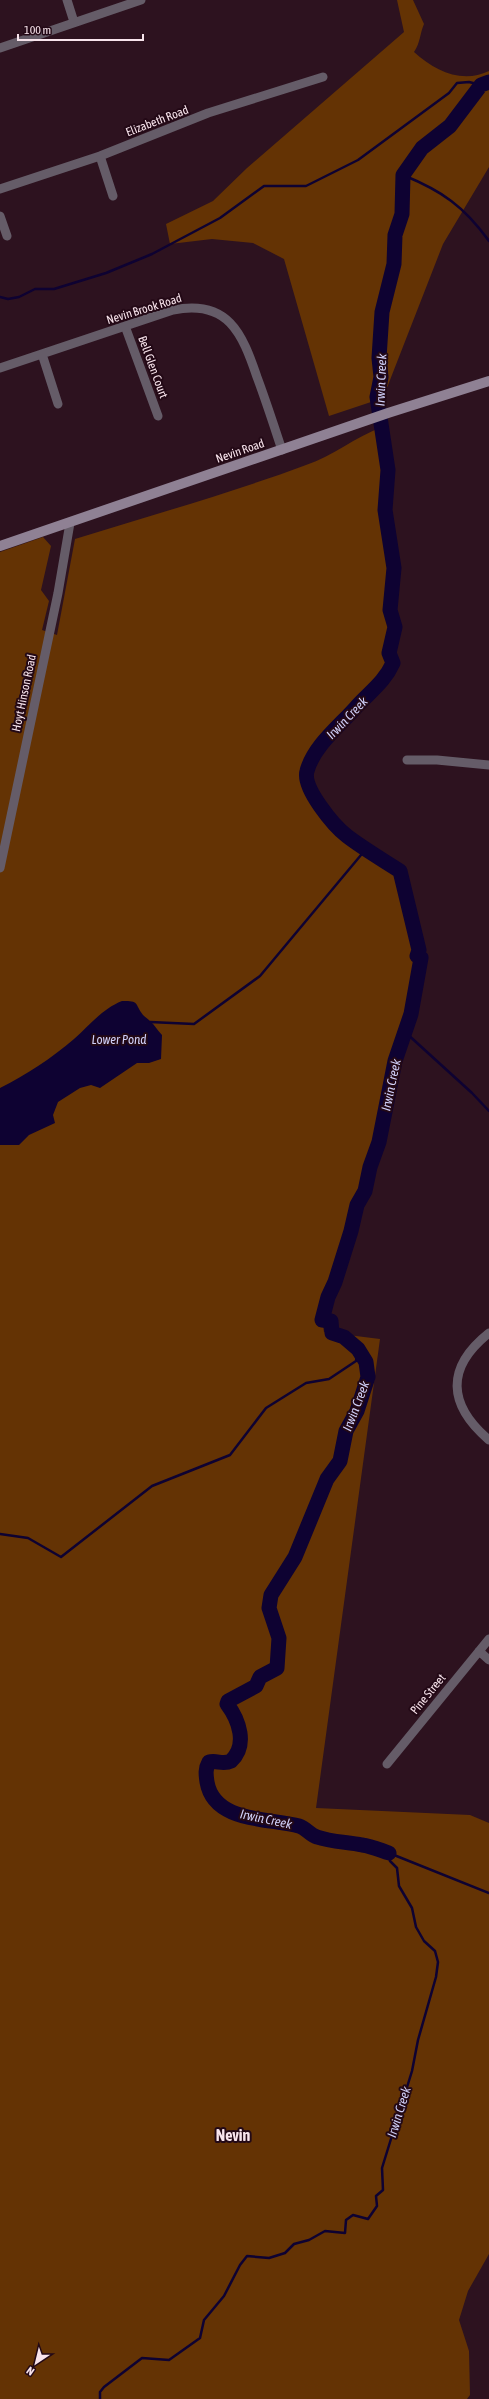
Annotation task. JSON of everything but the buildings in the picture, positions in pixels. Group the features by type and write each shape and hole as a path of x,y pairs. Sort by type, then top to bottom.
{"main road":[{"name":"Nevin Road","path":"0,546 388,413 489,381"}],"street":[{"path":"67,0 74,22"},
{"path":"0,48 141,0"},
{"name":"Elizabeth Road","path":"0,189 100,156 208,113 323,77"},
{"path":"100,156 113,196"},
{"path":"0,216 7,236"},
{"name":"Nevin Brook Road","path":"0,368 173,310 190,308 214,312 229,321 240,334 248,351 282,450"},
{"name":"Bell Glen Court","path":"126,326 158,416"},
{"path":"42,354 58,404"},
{"name":"Hoyt Hinson Road","path":"0,868 58,593 70,522"},
{"path":"407,760 437,760 489,765"},
{"path":"489,1333 466,1357 458,1382 459,1403 471,1424 489,1440"},
{"name":"Pine Street","path":"387,1764 489,1638"},
{"path":"479,1651 489,1660"}],"shaded area":[{"path":"397,0 413,0 424,24 418,46 414,52 422,59 440,70 459,76 479,75 489,71 489,167 443,244 383,398 329,416 284,259 253,243 212,239 170,244 166,224 213,201 247,168 404,32"},
{"path":"382,427 388,470 385,510 394,568 390,610 395,627 389,653 393,663 382,681 322,744 307,771 307,778 309,787 320,806 341,831 400,871 419,950 417,956 421,958 411,1014 395,1061 379,1142 370,1167 365,1191 357,1205 351,1231 335,1282 328,1297 322,1320 324,1332 380,1339 316,1808 470,1815 489,1823 489,2254 468,2291 459,2320 469,2351 470,2395 467,2399 0,2399 0,552 43,537 51,546 41,590 49,601 42,630 57,635 75,539 220,494 306,465 325,457"}],"water":[{"name":"Lower Pond","path":"122,1001 134,1002 143,1015 162,1035 161,1059 149,1063 137,1063 100,1088 91,1085 80,1088 58,1102 53,1115 55,1123 29,1135 19,1145 0,1145 0,1088 29,1072 48,1059 66,1046 108,1008"}],"waterway":[{"path":"0,297 8,299 19,297 35,289 54,289 106,273 152,254 220,218 264,186 306,186 358,160 449,93 457,83 469,82 481,85"},
{"name":"Irwin Creek","path":"389,1853 376,1848 322,1839 299,1826 259,1819 232,1812 220,1805 212,1795 207,1782 206,1772 209,1762 225,1763 231,1761 239,1748 240,1732 235,1717 227,1704 228,1701 256,1686 260,1677 277,1668 279,1638 269,1608 271,1595 295,1557 327,1479 340,1461 346,1431 357,1411 368,1377 366,1362 358,1349 344,1337 332,1333 331,1321 322,1320 328,1297 335,1282 351,1231 357,1205 365,1191 370,1167 379,1142 395,1061 411,1014 421,958 417,956 419,950 400,871 353,841 327,816 309,787 307,771 322,744 382,681 393,663 389,653 395,627 390,610 394,568 385,510 388,470 377,397 381,377 379,358 382,312 394,264 395,235 402,214 403,175 422,148 450,126 481,85 489,82"},
{"path":"403,175 429,187 451,201 470,218 489,241"},
{"path":"150,1022 194,1024 260,976 366,849"},
{"path":"405,1032 472,1093 489,1111"},
{"path":"0,1534 28,1538 61,1557 152,1486 230,1455 266,1408 306,1383 329,1379 356,1361 358,1349"},
{"path":"389,1853 489,1893"},
{"name":"Irwin Creek","path":"100,2399 100,2392 104,2387 142,2358 169,2360 200,2338 204,2320 224,2296 240,2265 247,2256 269,2258 285,2253 294,2244 309,2240 325,2231 345,2233 346,2220 353,2215 368,2219 377,2206 376,2196 383,2190 382,2168 412,2071 418,2040 436,1977 438,1962 435,1951 424,1941 416,1927 412,1908 399,1886 397,1868 390,1861 389,1853"}],"district":[{"name":"Nevin","path":"233,2135"}]}
